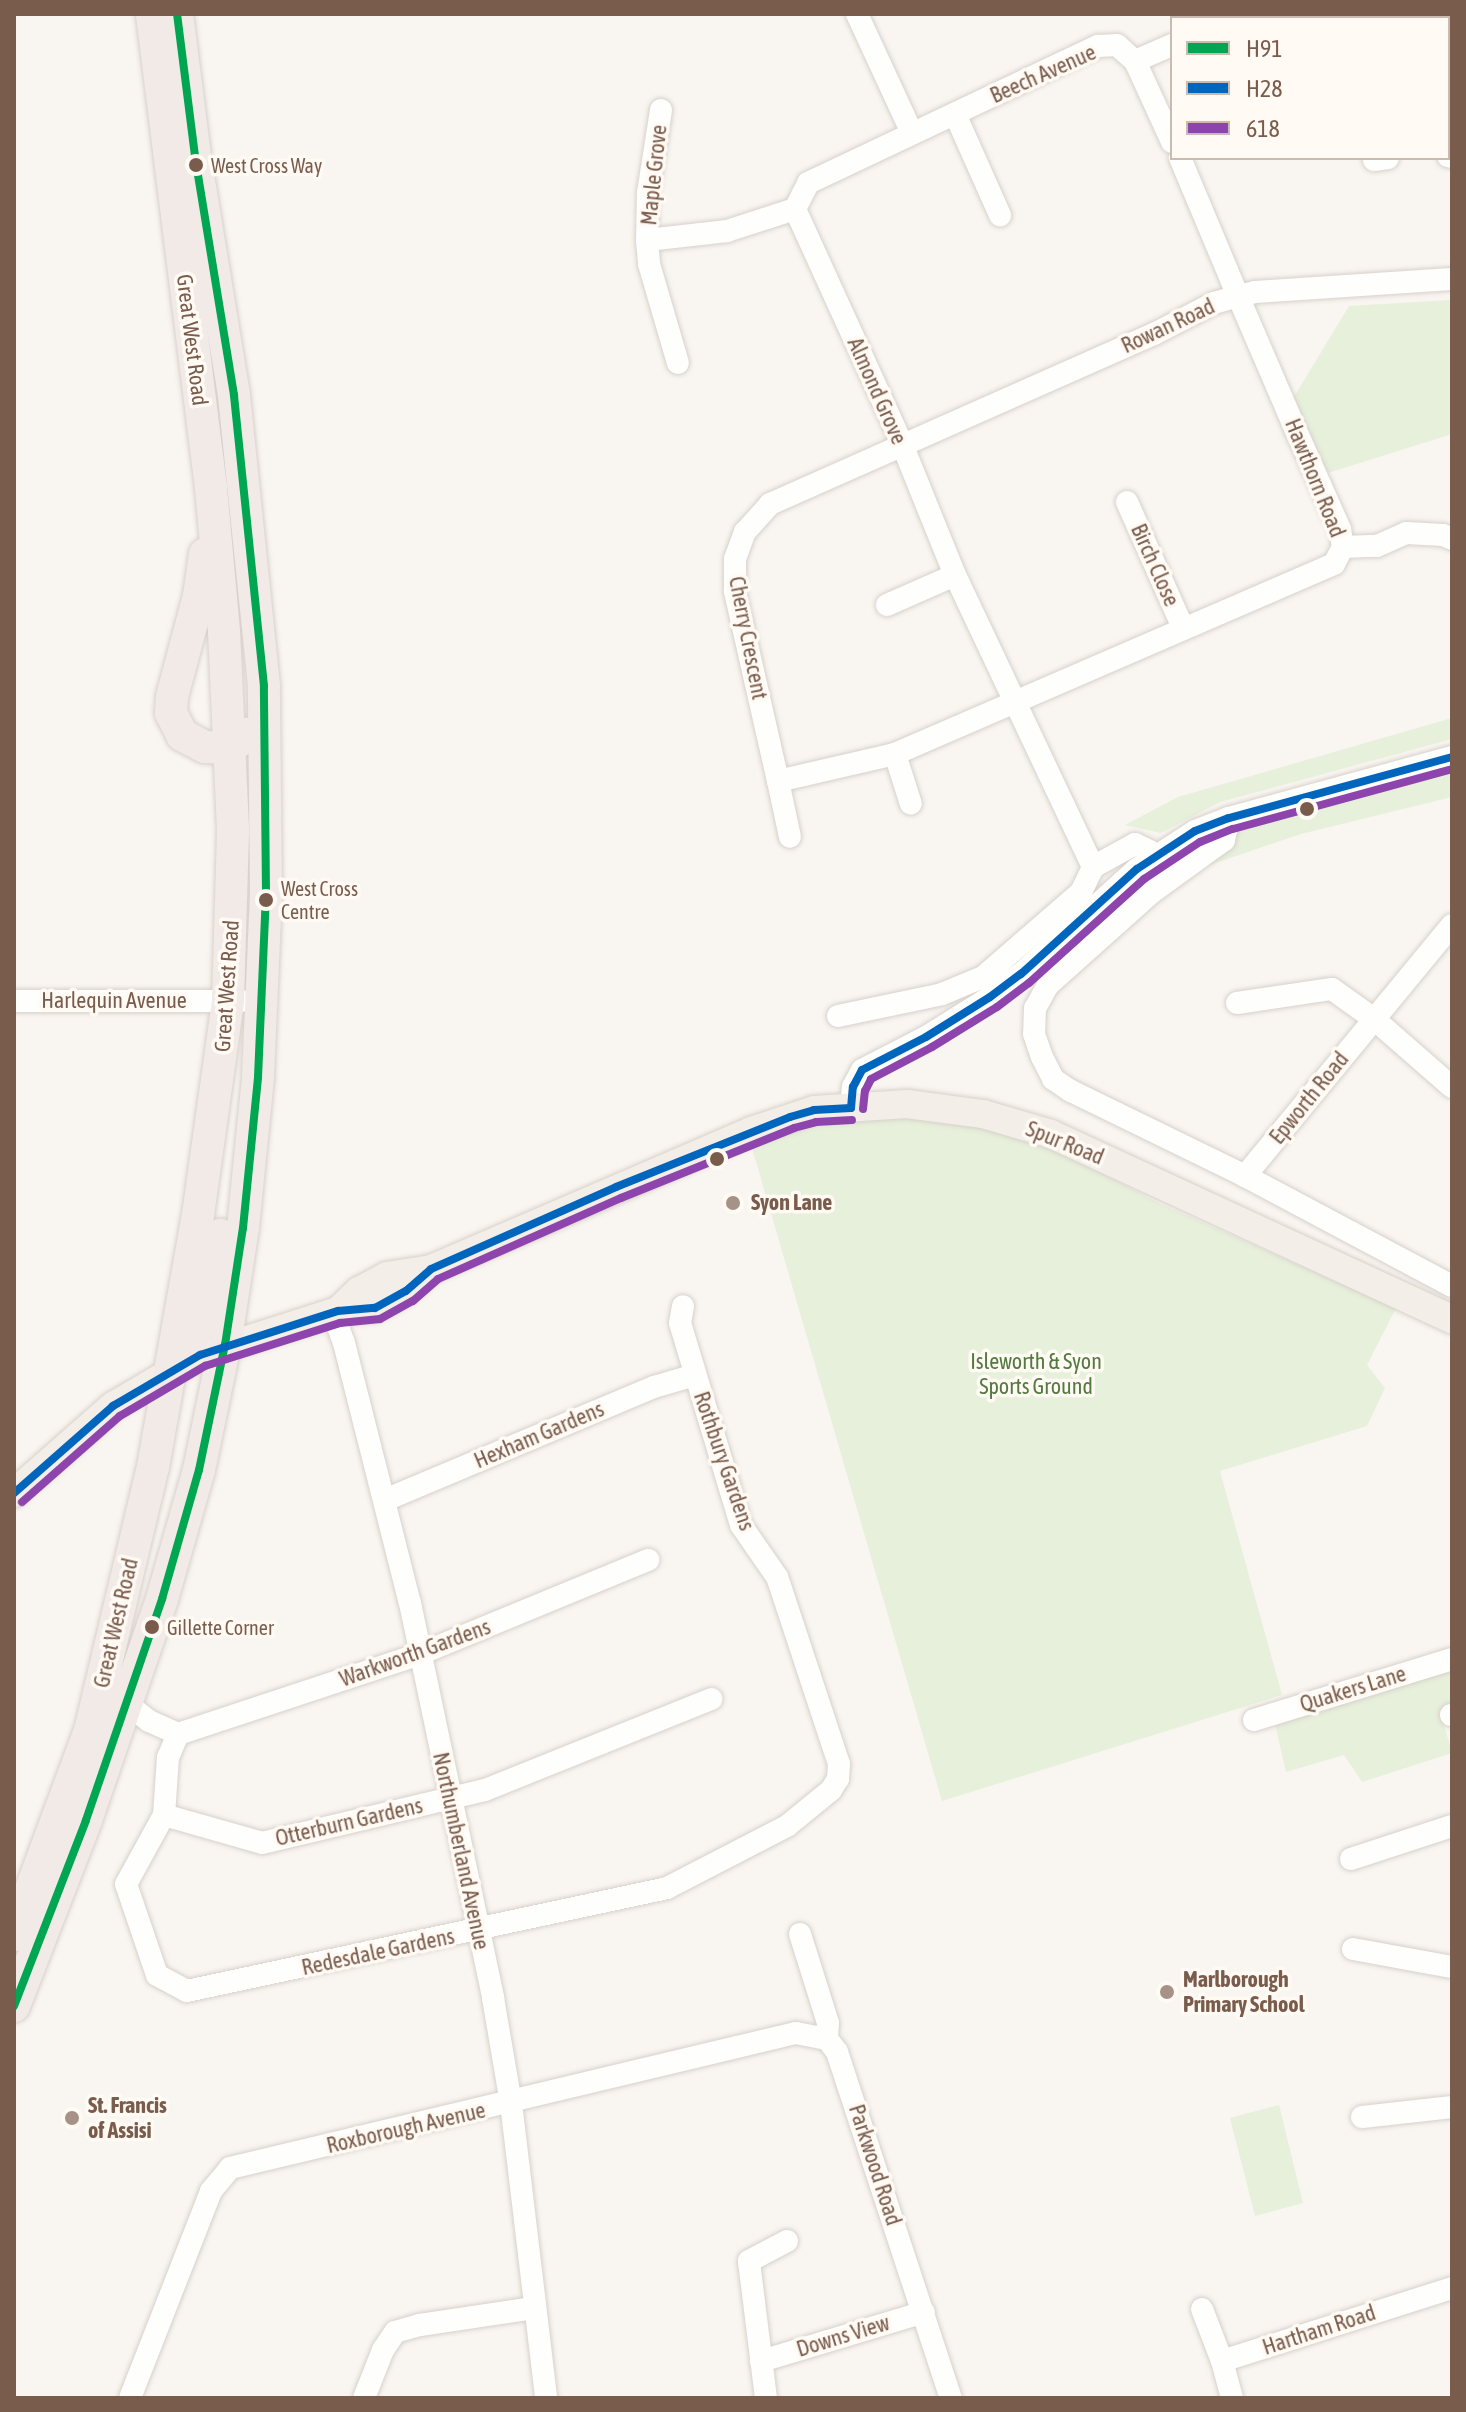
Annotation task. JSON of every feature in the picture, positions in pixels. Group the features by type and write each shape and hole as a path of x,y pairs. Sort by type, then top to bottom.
{"highway":[{"name":"Great West Road","path":"14,1935 90,1731 130,1567 172,1369 228,1001 231,748 211,488 152,14"},
{"name":"Great West Road","path":"14,2006 86,1820 162,1599 199,1470 225,1345 251,1150 263,1001 267,821 264,686 234,395 201,201 177,14"},
{"path":"211,488 199,596 172,697 171,713 175,726 194,743 231,748 249,729 264,686"},
{"path":"172,1369 188,1349 204,1312 222,1223 251,1150"},
{"path":"130,1567 166,1494 183,1414 193,1389 203,1369 225,1345"}],"main road":[{"name":"Spur Road","path":"335,1312 375,1308 406,1291 431,1269 751,1131 814,1110 907,1104 983,1114 1051,1134 1451,1314"},
{"path":"14,1493 113,1406 172,1369 225,1345 335,1312"}],"street":[{"path":"857,14 912,133"},
{"name":"Beech Avenue","path":"795,209 808,183 1098,46 1117,45 1135,61"},
{"path":"1135,61 1170,46"},
{"name":"Hawthorn Road","path":"1135,61 1170,134"},
{"name":"Maple Grove","path":"661,110 648,193 647,240 649,264 678,363"},
{"path":"955,114 1000,215"},
{"name":"Hawthorn Road","path":"1013,702 1334,564 1343,547 1340,529 1182,160"},
{"name":"Maple Grove","path":"647,240 727,231 795,209"},
{"name":"Almond Grove","path":"795,209 902,444 955,575 1093,867"},
{"name":"Rowan Road","path":"902,444 1154,334 1214,303 1238,296 1452,279"},
{"name":"Cherry Crescent","path":"790,837 735,591 735,559 745,532 770,504 902,444"},
{"name":"Birch Close","path":"1127,502 1183,628"},
{"path":"1343,547 1377,546 1406,533 1443,535 1452,539"},
{"path":"887,605 955,575"},
{"path":"778,781 895,754 1013,702"},
{"path":"895,754 911,804"},
{"path":"851,1108 853,1087 862,1070 926,1037 1011,982 1158,855 1195,831 1229,818 1452,757"},
{"path":"1229,818 1224,840 1151,893 1048,985 1035,1008 1034,1034 1053,1079 1452,1286"},
{"path":"838,1016 942,994 983,977 1081,892 1093,867 1135,844 1158,855"},
{"name":"Epworth Road","path":"1245,1176 1452,925"},
{"path":"1237,1003 1332,989 1374,1019 1452,1087"},
{"name":"Harlequin Avenue","path":"14,1001 263,1001"},
{"name":"Rothbury Gardens","path":"683,1306 680,1323 741,1525 777,1577 839,1764 838,1779 831,1790"},
{"name":"Northumberland Avenue","path":"335,1312 385,1500 479,1931 511,2103 546,2398"},
{"name":"Hexham Gardens","path":"385,1500 654,1387 695,1375"},
{"name":"Warkworth Gardens","path":"178,1734 420,1654 648,1560"},
{"name":"Quakers Lane","path":"1254,1720 1452,1659"},
{"name":"Otterburn Gardens","path":"164,1815 262,1843 485,1790 711,1699"},
{"path":"126,1703 149,1721 178,1734"},
{"name":"Redesdale Gardens","path":"178,1734 168,1757 164,1815 126,1884 157,1975 187,1991 479,1931 667,1888 787,1826 831,1790"},
{"path":"1351,1859 1452,1826"},
{"name":"Parkwood Road","path":"800,1934 828,2023 827,2039 837,2052 951,2398"},
{"path":"1353,1949 1452,1967"},
{"name":"Roxborough Avenue","path":"130,2398 211,2191 230,2168 796,2033 827,2039"},
{"path":"1362,2117 1452,2107"},
{"path":"766,2398 749,2261 787,2241"},
{"name":"Hartham Road","path":"1222,2361 1452,2288"},
{"path":"364,2398 383,2350 395,2332 420,2325 534,2308"},
{"path":"1202,2309 1232,2398"},
{"name":"Downs View","path":"761,2361 924,2312"}],"green space":[{"path":"1450,300 1452,434 1328,473 1294,397 1349,306"},
{"path":"1452,718 1452,739 1220,802 1161,833 1125,825 1178,797"},
{"path":"1452,771 1452,797 1301,834 1201,868 1237,829"},
{"name":"Isleworth & Syon Sports Ground","path":"924,1118 966,1121 1039,1141 1163,1205 1396,1308 1367,1365 1385,1388 1367,1426 1220,1471 1282,1695 942,1801 752,1148 782,1132 854,1121"},
{"path":"1452,1666 1452,1707 1440,1711 1452,1753 1362,1782 1344,1755 1286,1772 1274,1720"},
{"path":"1279,2105 1303,2203 1255,2216 1230,2118"}],"transit line":[{"name":"H91","path":"14,2006 86,1820 162,1599 199,1470 225,1345 243,1228 258,1077 266,891 264,686 234,395 196,164 177,14"},
{"name":"H28","path":"851,1108 853,1087 862,1070 926,1037 990,997 1021,974 1137,869 1195,831 1229,818 1452,757"},
{"name":"618","path":"863,1109 865,1091 871,1079 932,1047 997,1007 1029,983 1144,879 1200,842 1233,829 1452,769"},
{"name":"H28","path":"14,1493 113,1406 200,1355 338,1311 375,1308 406,1291 431,1269 616,1187 790,1117 814,1110 851,1108"},
{"name":"618","path":"22,1502 120,1416 205,1366 340,1323 380,1319 413,1301 438,1279 621,1198 794,1128 816,1122 852,1120"}],"place":[{"name":"West Cross Way","path":"196,165"},
{"name":"West Cross Centre","path":"266,900"},
{"name":"Syon Lane","path":"733,1203"},
{"name":"Gillette Corner","path":"152,1627"},
{"name":"Marlborough Primary School","path":"1167,1992"},
{"name":"St. Francis of Assisi","path":"72,2118"}]}
